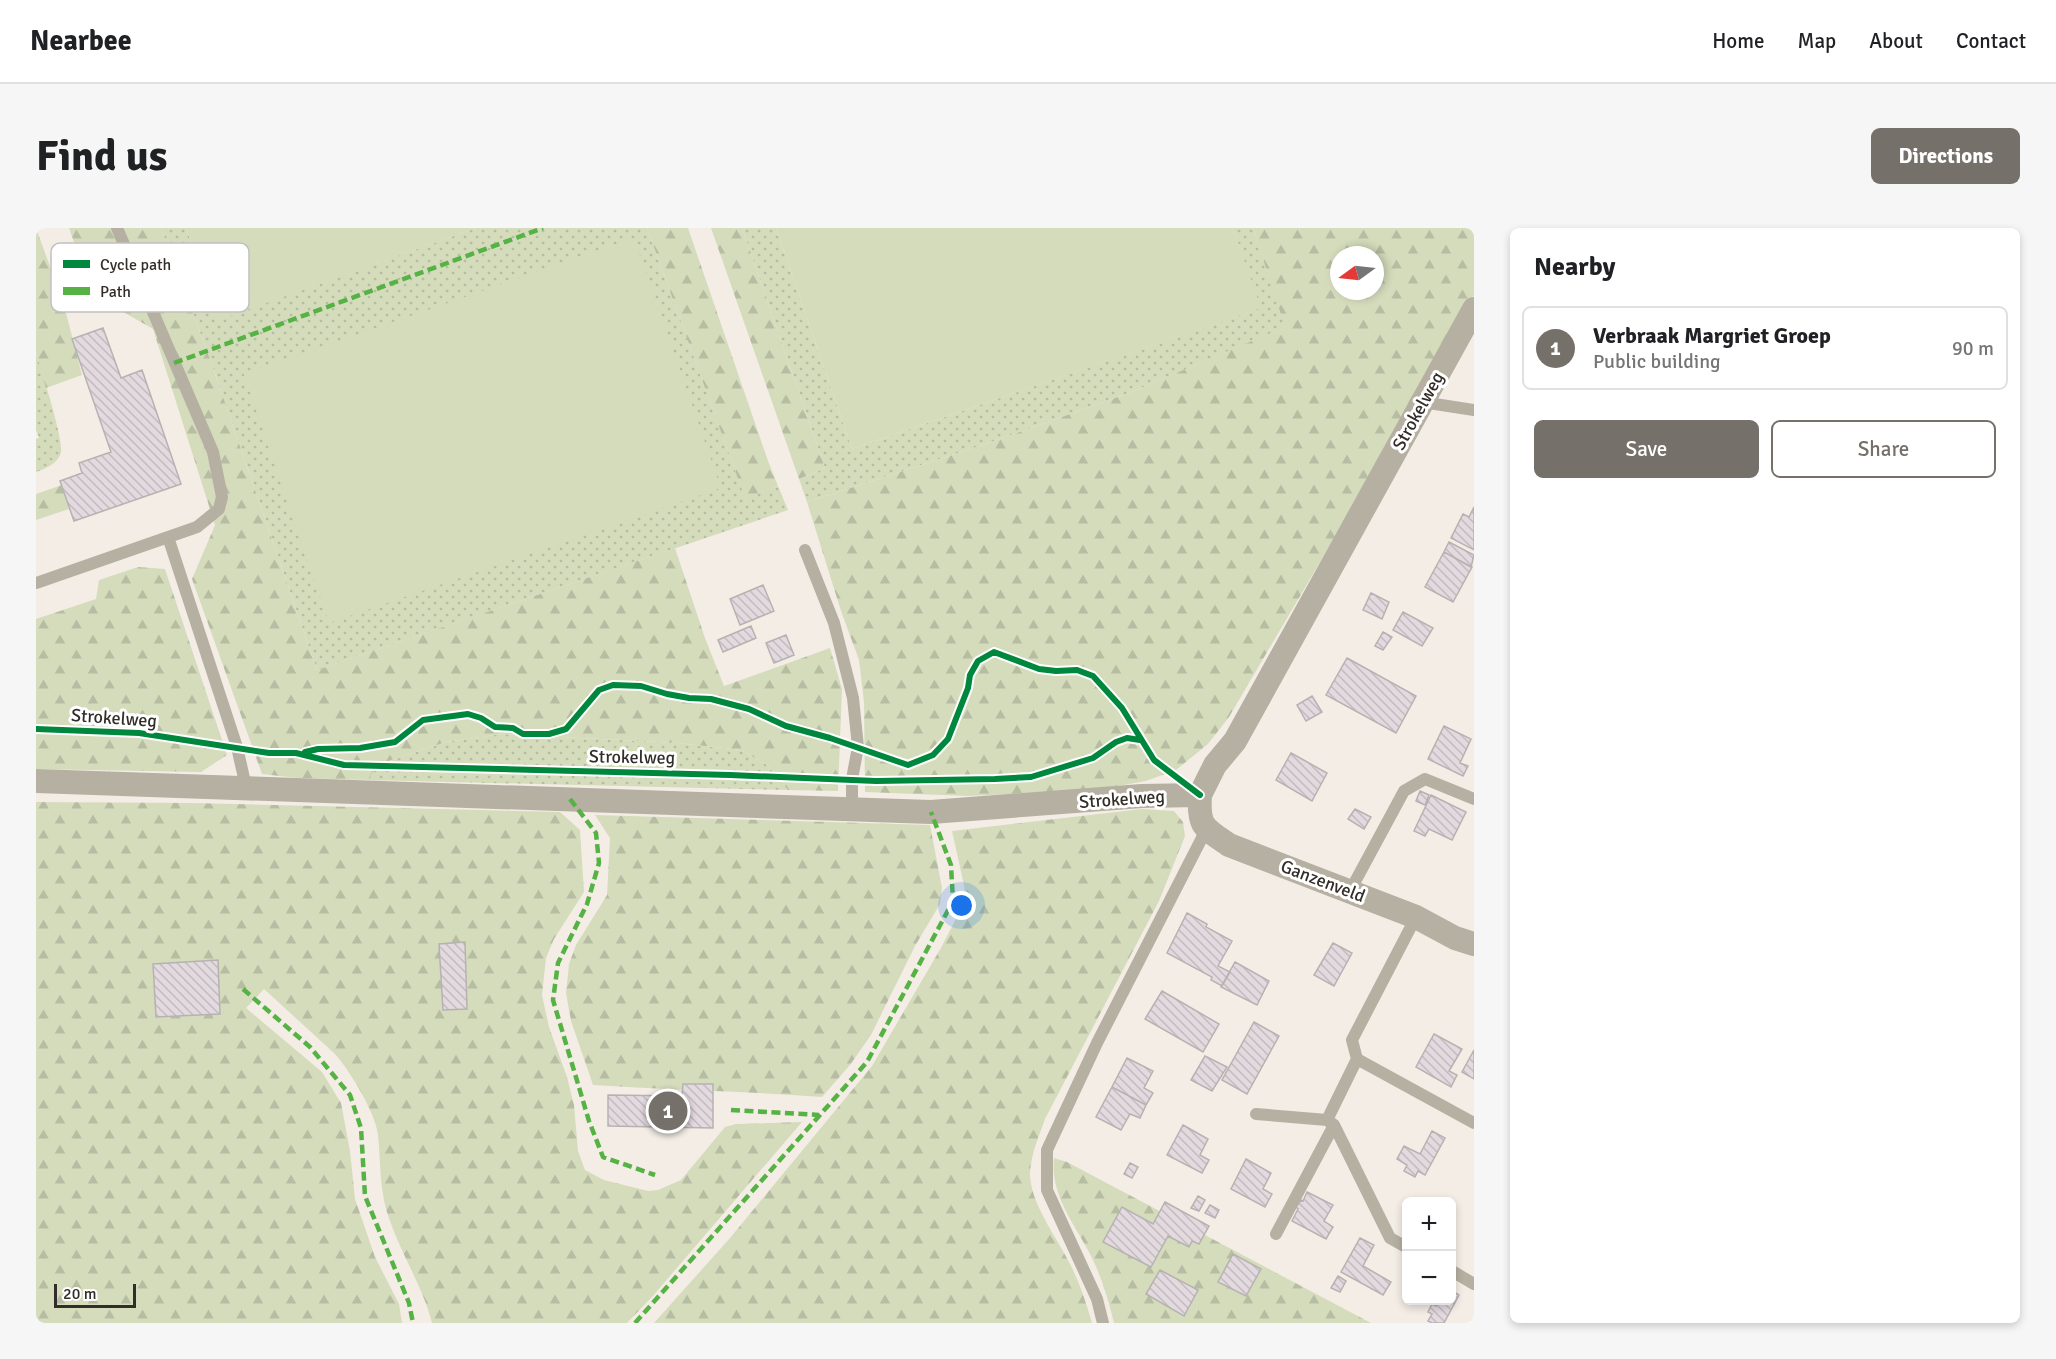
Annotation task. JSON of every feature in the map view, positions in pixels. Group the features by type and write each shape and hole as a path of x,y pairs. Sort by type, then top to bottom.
{"street":[{"name":"Strokelweg","path":"36,781 931,812 1142,796 1200,795 1215,765 1235,741 1474,309"},
{"path":"1200,795 1199,814 1206,830"},
{"name":"Ganzenveld","path":"1206,830 1229,844 1416,917 1455,938 1474,944"}],"lane":[{"path":"117,228 123,243"},
{"path":"36,583 197,527 219,508 222,497 213,452 153,312"},
{"path":"1422,402 1474,410"},
{"path":"168,537 237,747 246,787"},
{"path":"805,550 834,623 854,698 858,747 852,780 852,810"},
{"path":"1350,891 1404,791 1425,779 1474,799"},
{"path":"1103,1323 1097,1299 1047,1190 1047,1150 1098,1043 1206,830"},
{"path":"1276,1234 1330,1122 1357,1059 1352,1040 1416,917"},
{"path":"1357,1059 1474,1124"},
{"path":"1256,1114 1330,1122"},
{"path":"1330,1122 1390,1238 1402,1244"},
{"path":"1456,1274 1474,1284"}],"green space":[{"path":"36,228 51,269 51,312 66,312 82,375 46,388 36,351"},
{"path":"69,228 161,228 167,243 74,243"},
{"path":"161,228 186,228 191,243 167,243"},
{"path":"186,228 476,228 249,309 249,243 191,243"},
{"path":"476,228 647,228 745,497 778,486 788,510 317,670 192,312 216,312 219,319 239,312 249,312 249,308"},
{"path":"647,228 688,228 778,486 745,498"},
{"path":"711,228 742,228 825,468 799,479"},
{"path":"742,228 776,228 852,449 1260,308 1233,228 1253,228 1286,327 1129,393 983,445 807,502 799,479 825,468"},
{"path":"776,228 1233,228 1261,308 852,449"},
{"path":"1253,228 1474,228 1474,295 1229,717 1208,744 1176,770 1146,781 1096,790 968,796 865,792 864,702 859,660 807,502 983,445 1129,393 1285,327"},
{"path":"634,238 721,488 329,623 244,374"},
{"path":"123,312 192,312 317,670 675,548 705,638 724,686 830,648 842,689 838,791 788,790 767,765 741,750 678,743 503,734 446,742 379,764 367,780 297,778 262,774 192,579 215,525 153,329"},
{"path":"216,312 241,312 219,320"},
{"path":"36,351 55,418 61,452 55,462 36,472 36,439 39,438 36,430"},
{"path":"62,485 69,509 36,520 36,494"},
{"path":"138,567 165,569 227,755 201,772 36,769 36,619 96,599 99,580"},
{"path":"502,734 678,743 741,750 767,765 788,790 367,780 379,764 446,742"},
{"path":"36,802 191,803 560,812 580,830 584,892 554,939 546,958 542,995 549,1027 567,1077 574,1105 578,1151 585,1170 604,1180 648,1191 658,1190 681,1180 725,1127 736,1124 802,1122 627,1323 432,1323 386,1210 378,1135 367,1104 335,1054 264,989 246,1008 322,1072 341,1103 350,1151 355,1199 375,1257 399,1304 402,1323 36,1323"},
{"path":"1142,809 1174,811 1183,822 1185,836 1159,901 1045,1119 1030,1173 1034,1196 1076,1277 1092,1323 654,1323 730,1238 872,1066 942,946 965,901 964,885 952,831"},
{"path":"595,815 930,825 942,888 940,904 915,946 871,1035 850,1065 822,1097 593,1085 571,1021 566,993 569,964 576,945 607,895 610,838"},
{"path":"1054,1158 1067,1162 1371,1323 1114,1323 1097,1269 1059,1196"}],"building":[{"path":"103,328 121,378 142,370 181,484 74,521 60,481 82,473 79,463 111,452 72,339"},
{"path":"1474,507 1474,550 1451,538 1463,514 1469,517"},
{"path":"1449,542 1474,555 1471,567 1444,552"},
{"path":"1444,552 1472,567 1453,602 1425,587"},
{"path":"763,585 774,611 740,625 730,599"},
{"path":"1371,593 1389,602 1382,619 1363,610"},
{"path":"1403,612 1433,628 1422,646 1393,630"},
{"path":"751,626 756,638 723,652 718,640"},
{"path":"1383,632 1392,637 1383,650 1375,646"},
{"path":"786,635 794,655 774,663 766,643"},
{"path":"1347,658 1416,696 1396,733 1326,695"},
{"path":"1312,696 1322,712 1306,721 1297,705"},
{"path":"1444,726 1471,739 1460,763 1468,766 1463,776 1428,759"},
{"path":"1291,753 1327,773 1312,801 1276,780"},
{"path":"1420,791 1429,795 1425,805 1416,801"},
{"path":"1431,795 1466,812 1452,840 1429,829 1425,836 1414,831"},
{"path":"1355,809 1371,817 1364,829 1348,819"},
{"path":"1187,913 1207,924 1206,927 1232,941 1218,966 1230,972 1222,986 1211,980 1212,977 1167,953"},
{"path":"465,942 467,1009 443,1010 439,944"},
{"path":"1333,943 1352,953 1334,986 1314,975"},
{"path":"218,960 220,1014 156,1017 153,964"},
{"path":"1235,962 1269,981 1257,1005 1221,987"},
{"path":"1162,991 1219,1024 1203,1052 1145,1019"},
{"path":"1254,1022 1279,1036 1247,1094 1222,1080"},
{"path":"1434,1034 1462,1049 1449,1071 1457,1075 1451,1087 1416,1067"},
{"path":"1474,1050 1474,1079 1462,1072"},
{"path":"1205,1056 1227,1067 1212,1091 1191,1080"},
{"path":"1127,1058 1153,1071 1144,1088 1153,1093 1146,1105 1112,1087"},
{"path":"683,1084 713,1084 713,1128 608,1126 608,1095 682,1096"},
{"path":"1112,1087 1146,1105 1140,1118 1130,1114 1121,1130 1096,1117"},
{"path":"1183,1125 1208,1139 1200,1155 1209,1160 1202,1173 1167,1155"},
{"path":"1432,1131 1445,1138 1425,1175 1418,1171 1415,1177 1404,1171 1407,1165 1397,1159 1404,1146 1420,1154"},
{"path":"1246,1159 1271,1173 1263,1189 1272,1194 1265,1207 1231,1189"},
{"path":"1130,1163 1138,1167 1132,1178 1124,1174"},
{"path":"1307,1192 1333,1205 1324,1221 1333,1227 1326,1239 1292,1221 1298,1209 1296,1207 1301,1200 1303,1201"},
{"path":"1198,1196 1205,1200 1199,1211 1191,1208"},
{"path":"1165,1202 1209,1226 1199,1244 1192,1241 1189,1247 1168,1236 1151,1267 1103,1242 1122,1207 1153,1224"},
{"path":"1210,1205 1219,1210 1215,1218 1205,1213"},
{"path":"1360,1238 1374,1245 1363,1266 1391,1282 1383,1295 1341,1272"},
{"path":"1233,1254 1261,1269 1246,1296 1218,1282"},
{"path":"1160,1270 1198,1290 1184,1316 1146,1294"},
{"path":"1338,1276 1346,1281 1340,1292 1331,1288"},
{"path":"1432,1305 1454,1305 1444,1323 1428,1321 1432,1314 1428,1312"}],"marked path":[{"path":"174,363 543,228"},
{"path":"570,799 596,833 599,863 587,904 558,963 553,1000 589,1121 603,1157 655,1175"},
{"path":"635,1323 867,1062 953,901 951,865 931,812"},
{"path":"243,989 310,1047 350,1095 361,1128 365,1196 409,1303 413,1323"},
{"path":"731,1110 819,1115"}],"cycle path":[{"path":"305,752 318,749 360,748 395,742 423,720 468,714 481,718 495,727 513,728 523,734 549,734 566,729 599,690 613,685 641,686 667,694 711,699 749,709 786,726 830,738 908,765 933,755 948,739 968,688 970,675 978,661 994,652 1039,669 1077,670 1093,676 1122,708 1154,760 1200,795"},
{"path":"36,729 139,733 269,753 296,753 344,765 876,781 1031,777 1093,758 1116,742 1127,738 1140,740"}],"place":[{"name":"Verbraak Margriet Groep","path":"668,1111"}]}
